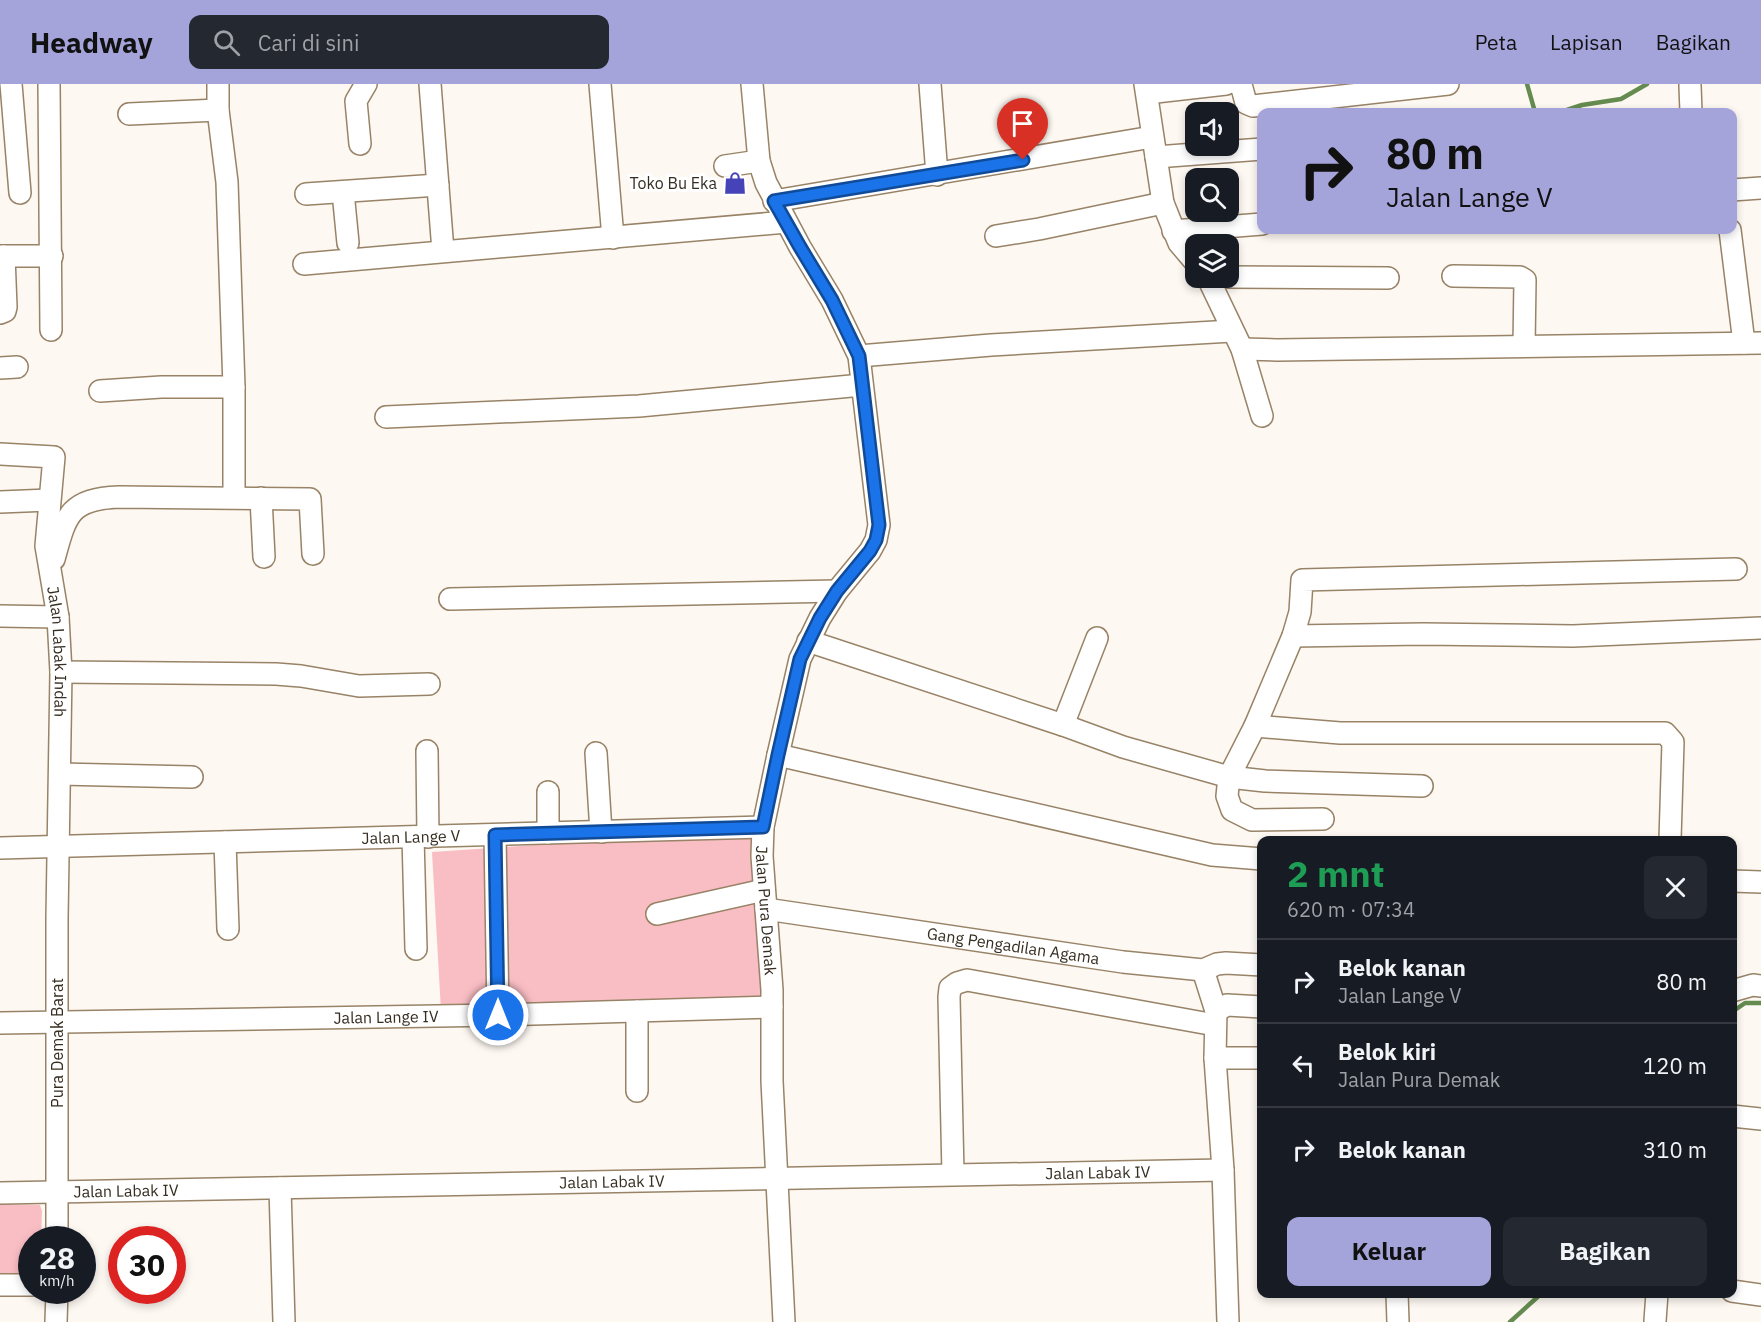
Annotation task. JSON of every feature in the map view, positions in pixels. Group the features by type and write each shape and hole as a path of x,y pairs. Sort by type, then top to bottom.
{"street":[{"path":"10,84 20,193"},
{"path":"49,84 51,330"},
{"path":"218,84 218,110 227,182 234,387 234,497"},
{"path":"360,144 356,101 366,84"},
{"path":"430,84 443,251"},
{"path":"600,84 613,238"},
{"name":"Jalan Pura Demak","path":"752,84 759,161 766,183 774,201 832,300 859,356 879,525 876,540 870,551 837,591 800,659 763,827 762,856 772,1007 772,1081 784,1322"},
{"path":"930,84 936,175"},
{"path":"1185,250 1173,231 1163,203 1146,88 1226,84"},
{"path":"1238,84 1242,87 1246,103 1253,106 1448,84"},
{"path":"1690,86 1691,108"},
{"path":"129,114 218,110"},
{"path":"774,201 936,175 1154,147 1257,149"},
{"path":"725,166 759,161"},
{"path":"306,194 438,185"},
{"path":"1737,190 1761,188"},
{"path":"344,192 348,243"},
{"path":"996,236 1163,203"},
{"path":"304,264 786,222"},
{"path":"1173,231 1257,224"},
{"path":"859,356 991,345 1237,340 1277,350 1752,343 1731,234"},
{"path":"0,313 6,307 2,256 52,256"},
{"path":"1453,276 1520,277 1525,280 1524,346"},
{"path":"1239,277 1388,278"},
{"path":"1213,288 1237,340 1262,416"},
{"path":"386,417 639,406 862,385"},
{"path":"100,391 169,387 234,387"},
{"name":"Jalan Labak Indah","path":"0,454 54,457 46,546 58,617 61,672 57,847"},
{"path":"51,571 66,521 74,510 86,501 99,498 310,499 313,554"},
{"path":"261,498 264,557"},
{"path":"0,502 50,500"},
{"path":"1323,819 1252,820 1232,810 1227,796 1229,777 1255,726 1293,636 1300,612 1302,580 1736,569"},
{"path":"450,599 837,591"},
{"path":"0,616 58,617"},
{"path":"1293,636 1423,634 1574,636 1761,628"},
{"path":"1063,725 1096,638"},
{"path":"808,641 1123,747 1229,777 1264,781 1422,786"},
{"path":"61,672 276,674 302,675 359,686 429,684"},
{"path":"1255,726 1340,733 1665,733 1673,742 1670,836"},
{"path":"416,949 427,751"},
{"path":"596,753 601,832"},
{"path":"778,755 1212,855 1257,859"},
{"path":"60,774 192,777"},
{"path":"548,792 548,833"},
{"name":"Jalan Lange V","path":"0,848 763,827"},
{"path":"495,835 498,1015"},
{"path":"225,842 228,928"},
{"name":"Pura Demak Barat","path":"57,847 57,1226"},
{"path":"1737,881 1761,882"},
{"path":"657,914 765,899"},
{"name":"Gang Pengadilan Agama","path":"765,899 1101,960 1203,970 1226,963 1257,965"},
{"path":"1203,970 1216,1018 1215,1059 1223,1170 1228,1322"},
{"path":"953,1174 949,997 950,988 957,983 967,981 1216,1018"},
{"path":"1737,990 1753,985 1761,986"},
{"path":"1216,1018 1227,1005 1257,1007"},
{"name":"Jalan Lange IV","path":"0,1023 498,1015 772,1007"},
{"path":"637,1011 637,1091"},
{"path":"1215,1059 1257,1058"},
{"path":"1737,1117 1761,1119"},
{"name":"Jalan Labak IV","path":"0,1193 1223,1170"},
{"path":"280,1188 284,1322"},
{"path":"0,1285 18,1285"},
{"path":"1737,1292 1761,1295"},
{"path":"1397,1298 1398,1322"},
{"path":"1655,1321 1657,1298"},
{"path":"56,1322 57,1304"}],"shaded area":[{"path":"755,830 770,1001 441,1011 432,852"},
{"path":"0,1204 40,1205 41,1226 18,1226 18,1274 0,1274"}],"waterway":[{"path":"1527,84 1534,108"},
{"path":"1573,108 1621,99 1647,84"},
{"path":"1737,1009 1745,1003 1761,1003"},
{"path":"1510,1322 1536,1298"}],"place":[{"name":"Toko Bu Eka","path":"735,183"}],"route":[{"path":"498,1015 495,835 763,827 800,659 820,618 837,591 870,551 876,540 879,525 859,356 832,300 774,201 1023,160"}]}
